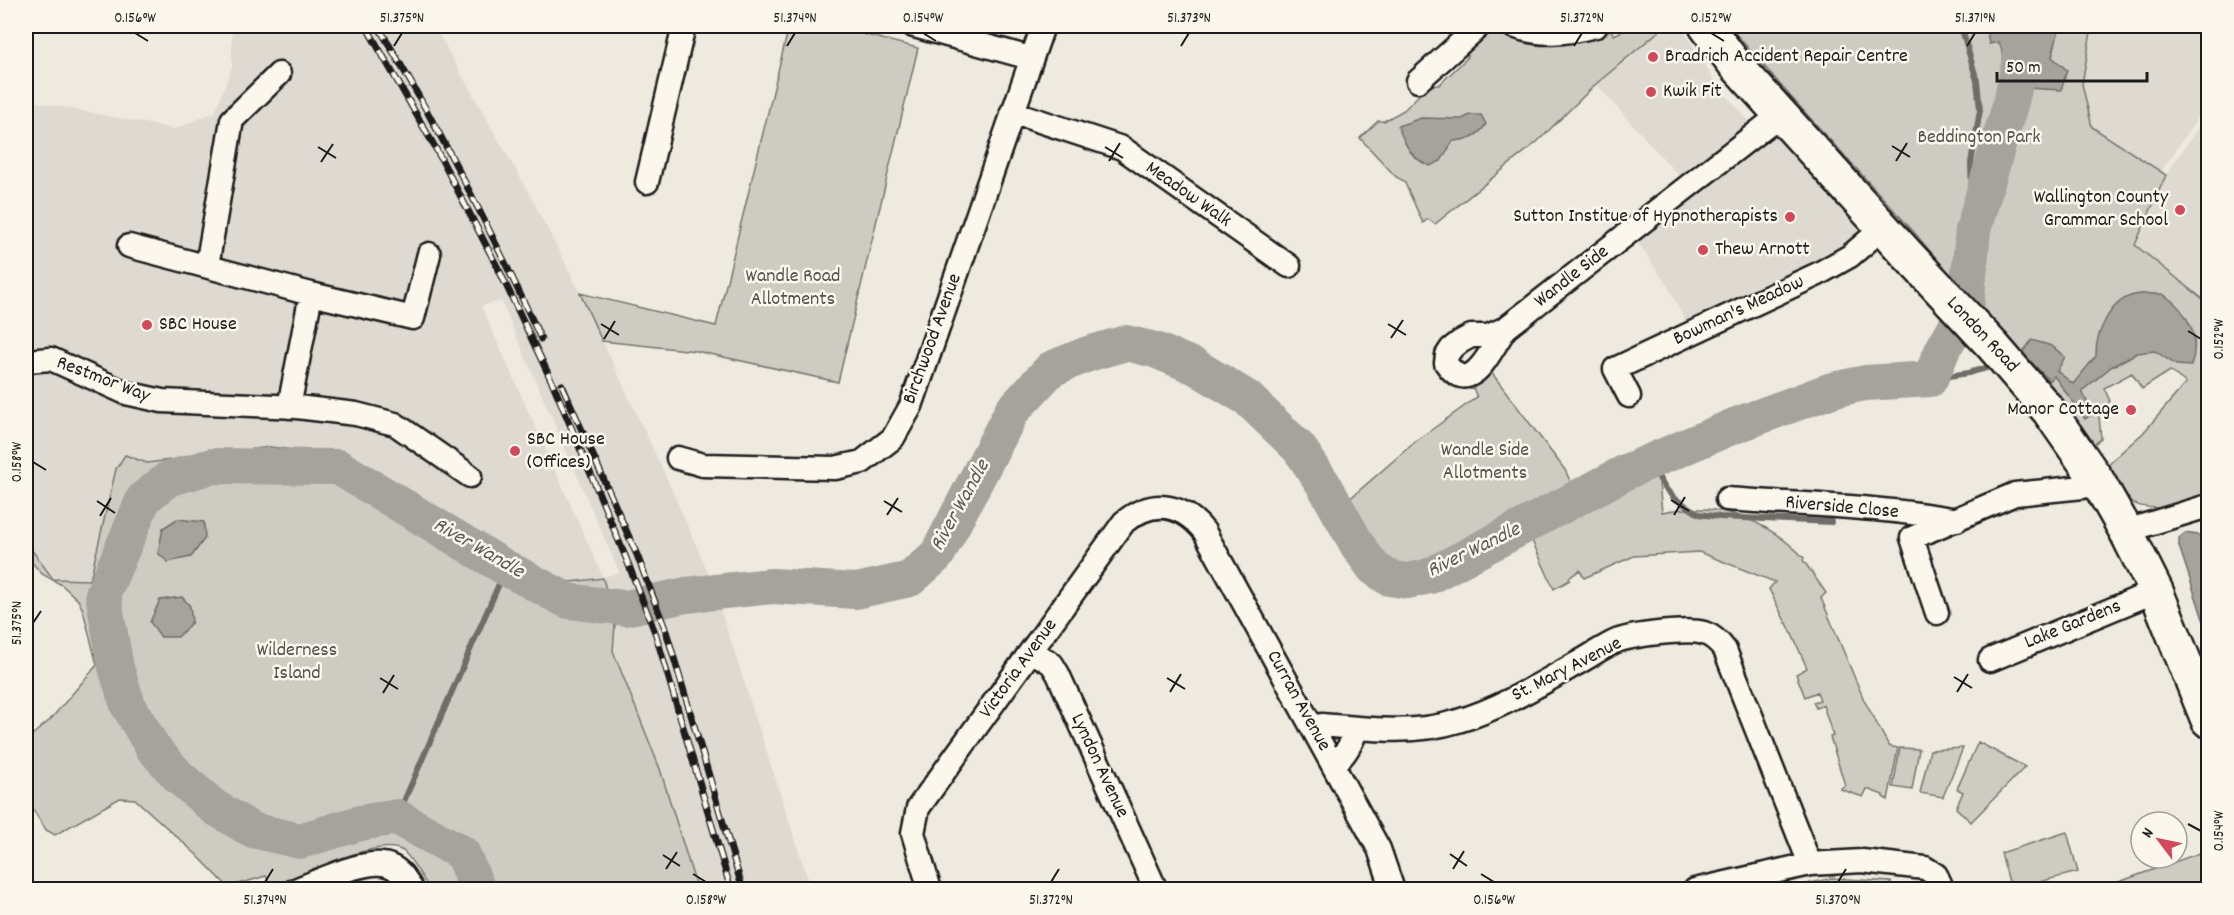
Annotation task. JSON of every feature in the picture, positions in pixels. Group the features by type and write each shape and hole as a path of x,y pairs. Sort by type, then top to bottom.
{"main road":[{"name":"London Road","path":"1706,26 1734,63 2002,356 2049,411 2097,480 2126,531 2156,591 2208,720"}],"street":[{"path":"648,182 684,26"},
{"path":"914,26 1030,58"},
{"name":"Birchwood Avenue","path":"678,458 703,465 835,468 862,462 893,438 911,406 1042,26"},
{"path":"1418,81 1479,26"},
{"path":"1513,26 1538,33 1565,33 1596,26"},
{"path":"207,266 232,120 279,74"},
{"name":"Meadow Walk","path":"1012,112 1122,148 1289,266"},
{"name":"Wandle Side","path":"1506,328 1781,114"},
{"name":"Bowman's Meadow","path":"1629,396 1615,369 1818,274 1850,256 1884,227"},
{"path":"129,246 311,294 413,318 429,254"},
{"path":"289,407 311,294"},
{"name":"Restmor Way","path":"26,361 51,359 126,393 162,402 289,407 356,414 395,424 470,476"},
{"name":"Riverside Close","path":"1937,613 1912,538 2015,494 2083,487 2097,480"},
{"name":"Riverside Close","path":"1727,499 1856,508 1957,520"},
{"name":"Victoria Avenue","path":"930,890 913,833 918,808 1115,533 1136,512 1148,508 1164,507 1193,518"},
{"path":"2126,531 2201,508"},
{"name":"Curran Avenue","path":"1193,518 1204,531 1379,849 1393,890"},
{"name":"Lake Gardens","path":"1990,660 2156,591"},
{"name":"St. Mary Avenue","path":"1313,729 1322,724 1405,730 1431,728 1460,721 1527,692 1615,641 1679,632 1706,633 1719,641 1725,650 1810,864"},
{"name":"Lyndon Avenue","path":"1032,651 1052,664 1058,674 1156,890"},
{"path":"1333,764 1340,760 1355,737 1356,728"},
{"path":"1695,890 1810,864 1862,861 1925,868 1936,875 1943,890"},
{"path":"295,890 362,866 377,863 389,865 400,872 412,890"}],"shaded area":[{"path":"232,26 434,26 527,190 574,280 710,577 811,889 697,889 660,769 613,651 615,625 603,578 571,582 520,573 350,457 270,447 147,463 125,455 116,469 90,580 53,579 26,542 26,100 175,129 215,112 232,67","holes":["501,301 619,572 603,577 481,306"]},
{"path":"1665,26 1681,26 1717,85 1750,122 1679,176 1596,84"},
{"path":"1986,26 2060,26 2052,57 2067,70 2061,90 2023,88 2012,98 2000,76 2008,68 1999,42 1989,44"},
{"path":"2092,26 2208,26 2208,102 2161,172 2092,127 2082,84"},
{"name":"Wallington County Grammar School","path":"2208,113 2208,303 2135,245 2166,175"},
{"path":"1470,115 1481,115 1486,124 1472,137 1453,141 1441,161 1430,166 1413,155 1398,126 1421,118 1462,119"},
{"path":"1773,135 1778,137 1807,167 1865,232 1815,266 1688,327 1669,288 1636,240"},
{"path":"2163,294 2179,308 2190,325 2194,344 2191,366 2176,365 2155,351 2137,353 2111,367 2082,391 2093,414 2085,419 2054,376 2050,381 2022,353 2032,340 2052,346 2065,357 2057,371 2073,384 2096,356 2101,329 2111,311 2118,304 2134,295"},
{"path":"177,519 204,522 205,538 191,557 168,562 158,553 163,528"},
{"path":"2185,533 2198,535 2208,545 2208,634 2179,546 2179,538"},
{"path":"182,597 190,606 192,622 178,637 161,637 150,622 160,600"}],"green space":[{"name":"Wandle Road Allotments","path":"789,26 831,26 918,48 838,382 696,351 602,341 580,293 716,326"},
{"path":"1632,26 1665,26 1596,84 1537,142 1435,224 1428,219 1423,223 1404,181 1396,177 1360,138 1378,121 1384,121 1404,110 1428,86 1439,85 1467,58 1469,47 1483,33 1494,29 1576,39 1611,30 1614,35"},
{"name":"Beddington Park","path":"1729,26 2092,26 2082,84 2092,127 2166,175 2135,245 2208,303 2208,394 2202,418 2208,469 2208,499 2166,508 2143,507 2126,498 2120,491 2107,465 2143,433 2186,383 2170,371 2142,389 2132,373 2104,388 2110,401 2099,416 2101,439 2093,445 2062,402 1999,334 1914,232"},
{"name":"Wandle Side Allotments","path":"1491,372 1565,470 1571,483 1414,565 1396,569 1389,568 1381,562 1370,547 1345,503 1416,441 1477,397 1473,388"},
{"name":"Wilderness Island","path":"270,447 350,457 520,573 571,582 603,578 615,625 613,651 660,769 697,889 430,889 406,854 391,848 376,848 338,859 272,888 266,876 228,887 197,855 135,799 120,798 55,835 46,830 26,799 26,740 50,720 97,665 83,610 78,600 62,585 42,574 26,556 26,542 53,579 90,580 116,469 125,455 147,463"},
{"path":"1658,472 1662,512 1702,509 1739,516 1773,532 1804,558 1803,560 1826,593 1821,598 1864,700 1889,746 1898,748 1888,800 1883,795 1867,789 1863,797 1840,789 1845,785 1830,737 1833,736 1823,705 1816,708 1813,702 1820,700 1817,692 1805,697 1796,674 1807,668 1769,589 1775,582 1699,552 1634,556 1584,578 1580,570 1569,578 1570,580 1554,589 1529,534"},
{"path":"1978,742 2025,767 1971,822 1956,808 1963,792 1957,789"},
{"path":"1900,748 1919,749 1912,790 1893,787"},
{"path":"1963,748 1943,797 1920,793 1930,750"},
{"path":"2067,832 2078,872 2011,889 2001,853"},
{"path":"2208,850 2208,889 2099,889 2152,870 2189,870 2189,857"},
{"path":"1832,878 1891,882 1891,889 1790,889"}],"waterway":[{"path":"1961,26 1977,81 1980,110 1971,163 1973,230"},
{"name":"River Wandle","path":"478,890 462,853 397,817 360,823 300,841 252,830 214,807 179,777 153,748 128,705 116,668 103,594 144,498 168,479 212,466 338,467 506,568 568,601 625,608 686,595 772,586 856,591 910,579 937,555 1012,411 1051,369 1088,354 1126,343 1155,350 1196,367 1247,398 1299,448 1324,485 1358,546 1374,568 1389,578 1408,581 1430,576 1628,471 1734,426 1832,390 1865,383 1930,379 1943,349 1966,308 1973,230 2012,98 2027,26"},
{"path":"1930,379 1968,373 1997,365"},
{"path":"1650,463 1674,498 1699,514 1831,522"},
{"path":"397,817 506,568"}],"railway":[{"path":"366,26 436,149 499,270 553,384 656,635 731,890"},
{"path":"378,26 464,180 541,339"},
{"path":"562,385 637,555 666,631 743,890"}],"place":[{"name":"Bradrich Accident Repair Centre","path":"1653,57"},
{"name":"Kwik Fit","path":"1651,92"},
{"name":"Wallington County Grammar School","path":"2180,210"},
{"name":"Sutton Institue of Hypnotherapists","path":"1790,217"},
{"name":"Thew Arnott","path":"1703,250"},
{"name":"SBC House","path":"147,325"},
{"name":"Manor Cottage","path":"2131,410"},
{"name":"SBC House (Offices)","path":"515,451"}]}
